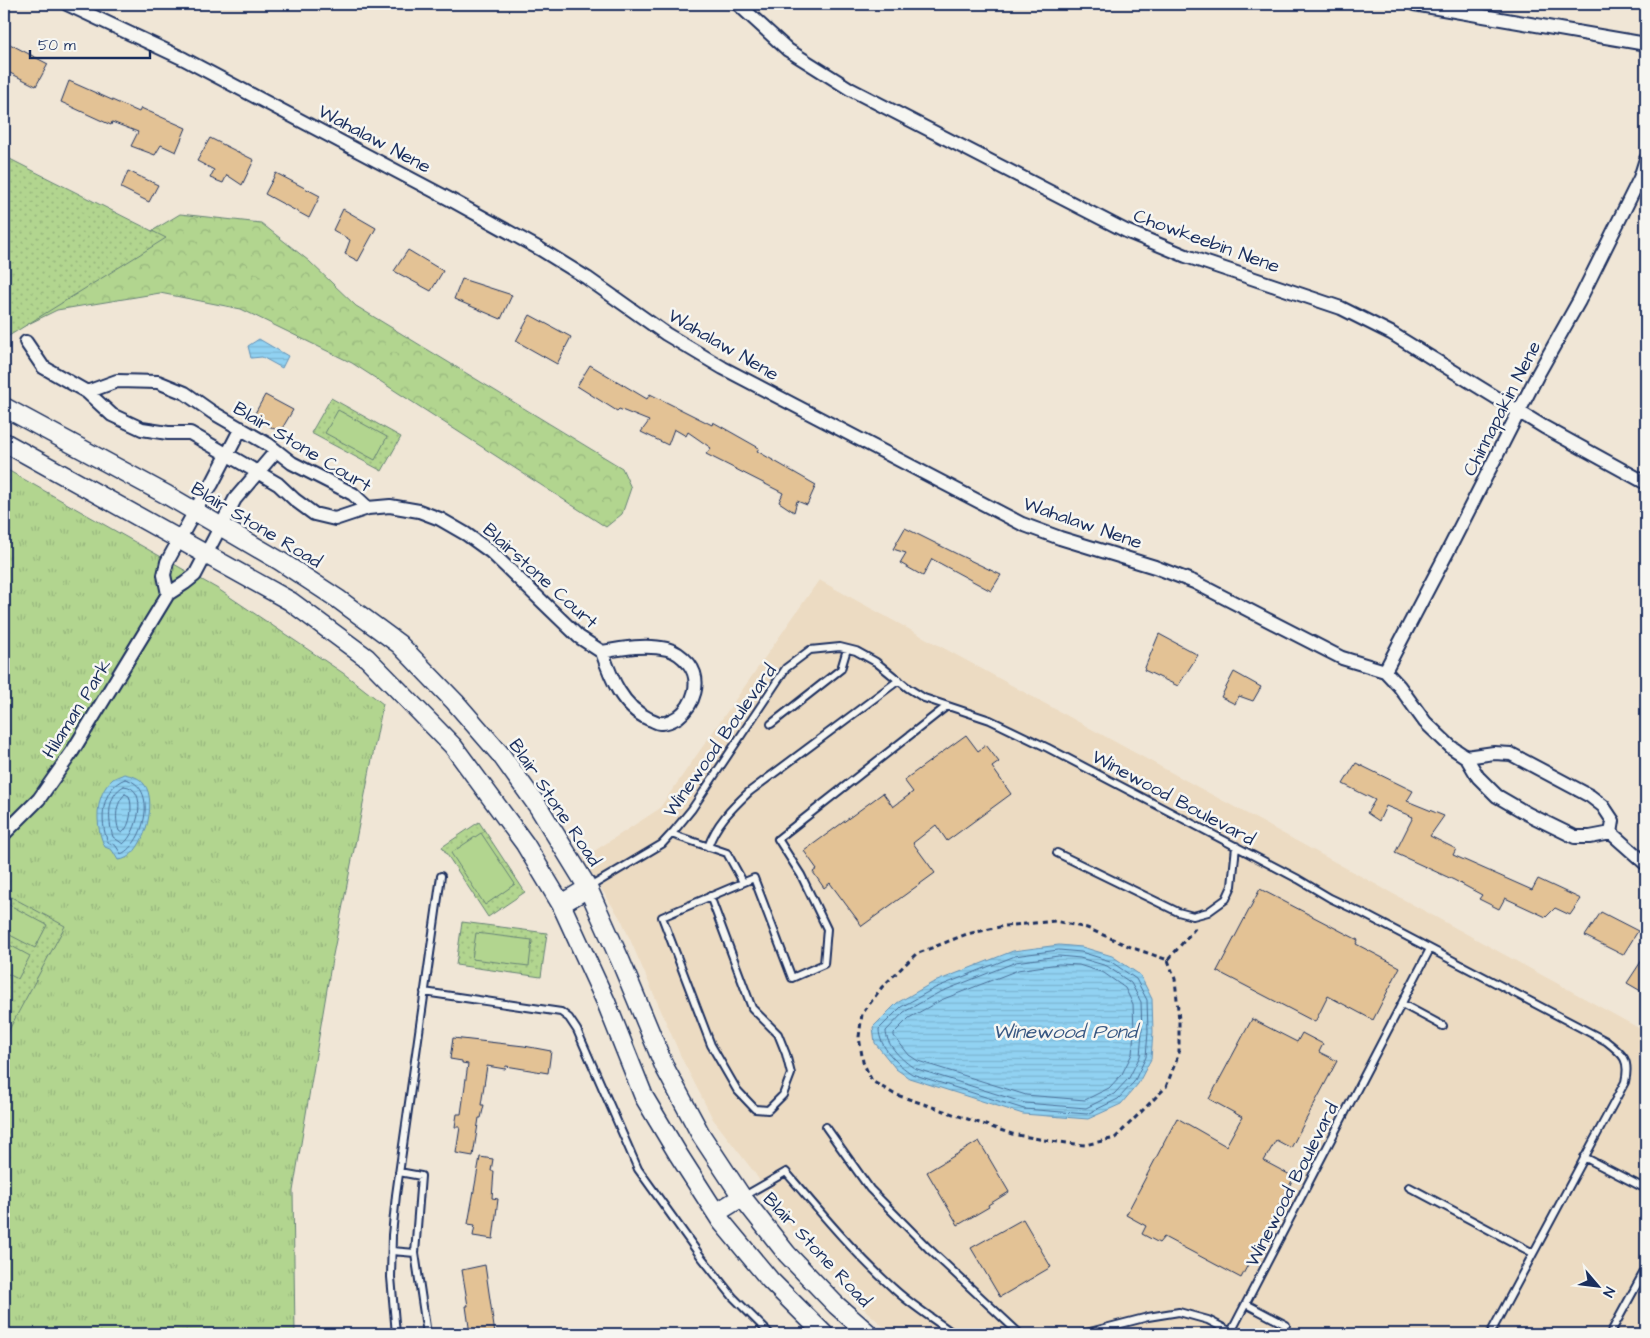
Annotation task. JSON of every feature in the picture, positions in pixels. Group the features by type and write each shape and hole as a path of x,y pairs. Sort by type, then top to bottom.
{"main road":[{"name":"Blair Stone Road","path":"4,407 221,526 338,599 399,644 455,702 501,755 539,808 588,888 665,1068 701,1135 742,1198 787,1254 836,1305 869,1334"},
{"path":"4,442 290,601 367,658 453,746 525,844 562,904 606,1002 644,1096 678,1154 716,1214 770,1280 824,1334"},
{"path":"562,904 588,888"},
{"path":"716,1214 742,1198"}],"street":[{"name":"Wahalaw Nene","path":"67,4 184,59 540,248 587,278 666,334 723,368 1022,524 1060,538 1155,567 1194,582 1342,658 1385,672"},
{"name":"Chowkeebin Nene","path":"738,4 788,50 858,94 1126,231 1186,256 1341,308 1391,333 1544,427 1646,483"},
{"path":"1414,4 1646,44"},
{"name":"Chinnapakin Nene","path":"1385,672 1538,374 1579,301 1640,178 1646,159"},
{"name":"Blair Stone Court","path":"26,342 44,367 86,392 112,415 142,429 168,433 190,433 278,484 314,514 335,520 368,508 353,494 292,464 276,450 212,412 185,393 158,382 117,381 86,392"},
{"path":"168,594 164,575 168,562 241,428"},
{"path":"206,553 235,498 276,450"},
{"name":"Blairstone Court","path":"368,508 390,506 419,511 440,519 466,534 490,552 579,637 602,652 608,671 620,694 641,715 660,723 673,721 686,711 694,698 696,682 693,669 683,656 668,649 640,647 602,652"},
{"name":"Hilaman Park","path":"4,834 39,799 72,752 168,594 195,575 206,553"},
{"path":"1385,672 1399,686 1425,722 1451,747 1466,757 1478,777 1497,796 1528,814 1575,837 1590,837 1611,833"},
{"path":"1466,757 1494,753 1511,754 1590,796 1604,806 1613,821 1611,833"},
{"path":"1611,833 1646,864"}],"lane":[{"name":"Winewood Boulevard","path":"588,888 662,844 692,809 786,668 810,650 840,647 856,651 876,662 924,698 990,720 1023,736 1430,949 1246,1304 1233,1333 1208,1320 1179,1312 1082,1334"},
{"path":"770,724 840,669 847,649"},
{"path":"708,847 712,835 726,813 749,792 898,680"},
{"path":"710,896 752,1008 778,1034 786,1054 791,1074 783,1095 768,1110 755,1109 737,1090 711,1045 662,917 710,896 743,882 754,878 792,978 824,964 827,929 801,876 778,839 947,706"},
{"path":"671,834 727,853 743,882"},
{"path":"1058,852 1178,912 1193,916 1208,912 1226,899 1232,886 1236,846"},
{"path":"396,1334 391,1277 393,1219 441,876"},
{"path":"1430,949 1606,1041 1620,1051 1626,1061 1628,1070 1625,1082 1490,1334"},
{"path":"424,992 561,1012 569,1018 577,1030 638,1169 699,1254 733,1297 770,1334"},
{"path":"1402,1004 1443,1026"},
{"path":"826,1128 870,1189 928,1248 1020,1334"},
{"path":"1584,1157 1646,1190"},
{"path":"399,1172 422,1176 415,1253 427,1334"},
{"path":"742,1198 786,1172 829,1222 894,1289 954,1334"},
{"path":"1409,1187 1533,1253"},
{"path":"392,1251 415,1253"},
{"path":"1610,1334 1646,1268"},
{"path":"1246,1304 1286,1325"}],"path":[{"path":"1168,960 1208,912"},
{"path":"1055,921 1087,928 1133,948 1168,960 1175,978 1179,1020 1179,1053 1166,1087 1114,1138 1085,1145 1012,1134 894,1094 872,1081 863,1062 859,1038 862,1014 882,986 916,954 967,934 1004,926 1055,921"}],"shaded area":[{"path":"819,580 1646,1032 1646,1334 892,1334 855,1301 794,1233 754,1172 713,1119 682,1059 622,921 582,859 659,809"}],"green space":[{"path":"4,156 166,238 4,339"},
{"path":"4,159 101,222 152,231 180,214 261,223 309,261 356,306 622,468 631,488 622,514 606,527 352,363 241,309 160,293 57,310 14,331 4,341"},
{"path":"331,398 401,437 382,471 311,433"},
{"path":"338,410 387,437 375,460 325,433"},
{"path":"4,468 218,589 343,673 383,704 331,965 293,1191 295,1334 4,1334"},
{"path":"479,822 525,892 488,917 442,847"},
{"path":"481,833 515,884 485,905 451,853"},
{"path":"4,893 65,926 4,1039"},
{"path":"4,902 47,925 35,948 4,932"},
{"path":"462,922 547,933 541,977 456,965"},
{"path":"476,933 532,940 529,966 472,959"},
{"path":"4,942 30,956 18,979 4,972"}],"water":[{"path":"259,339 288,356 282,368 262,357 251,358 248,346"},
{"path":"124,774 138,778 144,784 150,803 146,828 135,851 127,857 118,860 112,850 105,847 99,830 98,811 99,802 107,786 113,779"},
{"name":"Winewood Pond","path":"1059,945 1082,947 1112,956 1140,975 1152,999 1153,1032 1151,1059 1138,1084 1121,1104 1088,1119 1023,1114 909,1078 896,1069 875,1043 873,1027 897,1003 932,983 1013,951"}],"building":[{"path":"8,43 48,64 36,86 4,70 4,54"},
{"path":"69,81 139,112 141,108 186,128 176,152 161,145 155,155 131,146 138,132 112,122 111,125 61,102"},
{"path":"210,138 254,160 242,185 227,175 223,183 210,178 214,170 197,161"},
{"path":"128,171 158,185 149,202 121,188"},
{"path":"276,173 320,196 309,218 265,194"},
{"path":"343,209 376,228 358,261 345,254 350,240 333,230"},
{"path":"408,250 443,271 431,291 394,271"},
{"path":"462,279 512,295 501,319 454,299"},
{"path":"530,315 571,337 557,364 516,341"},
{"path":"590,365 647,399 650,394 712,425 713,422 759,448 757,451 816,485 807,505 797,501 794,512 779,502 783,493 706,454 711,448 688,432 686,436 674,429 668,445 641,432 649,421 619,409 617,411 577,386"},
{"path":"265,395 293,410 280,432 253,417"},
{"path":"905,528 1001,575 991,591 932,559 923,576 900,563 906,553 893,549"},
{"path":"1159,634 1198,655 1178,686 1144,670"},
{"path":"1234,672 1261,687 1253,701 1239,696 1235,704 1221,697"},
{"path":"966,735 978,751 986,745 999,762 992,767 1011,794 947,841 936,825 913,843 935,873 862,926 830,883 824,888 813,872 817,869 804,851 883,793 893,807 913,792 904,780"},
{"path":"1356,763 1413,791 1407,801 1444,816 1430,836 1456,849 1453,855 1532,890 1538,879 1581,899 1570,915 1555,908 1546,917 1505,898 1499,909 1479,899 1482,895 1395,853 1413,817 1386,806 1379,821 1367,813 1375,800 1343,784"},
{"path":"1260,889 1358,940 1356,944 1400,967 1373,1020 1328,996 1315,1022 1217,971"},
{"path":"1601,912 1638,931 1623,955 1585,936"},
{"path":"1646,954 1646,994 1627,983"},
{"path":"1252,1019 1297,1042 1302,1033 1323,1044 1319,1052 1337,1061 1291,1148 1276,1140 1264,1161 1294,1177 1241,1278 1164,1237 1159,1243 1142,1234 1146,1226 1126,1215 1177,1118 1226,1146 1242,1117 1209,1099"},
{"path":"453,1038 551,1051 548,1073 506,1066 505,1069 487,1066 481,1105 484,1105 481,1118 479,1118 473,1156 456,1153 460,1127 455,1127 457,1114 461,1114 468,1064 450,1059"},
{"path":"979,1141 1009,1192 988,1205 989,1207 958,1225 927,1172"},
{"path":"480,1157 493,1159 491,1171 494,1171 492,1198 498,1199 493,1239 473,1236 475,1225 468,1224"},
{"path":"1023,1219 1051,1267 1000,1297 971,1248"},
{"path":"485,1265 495,1334 470,1334 462,1270"}]}
